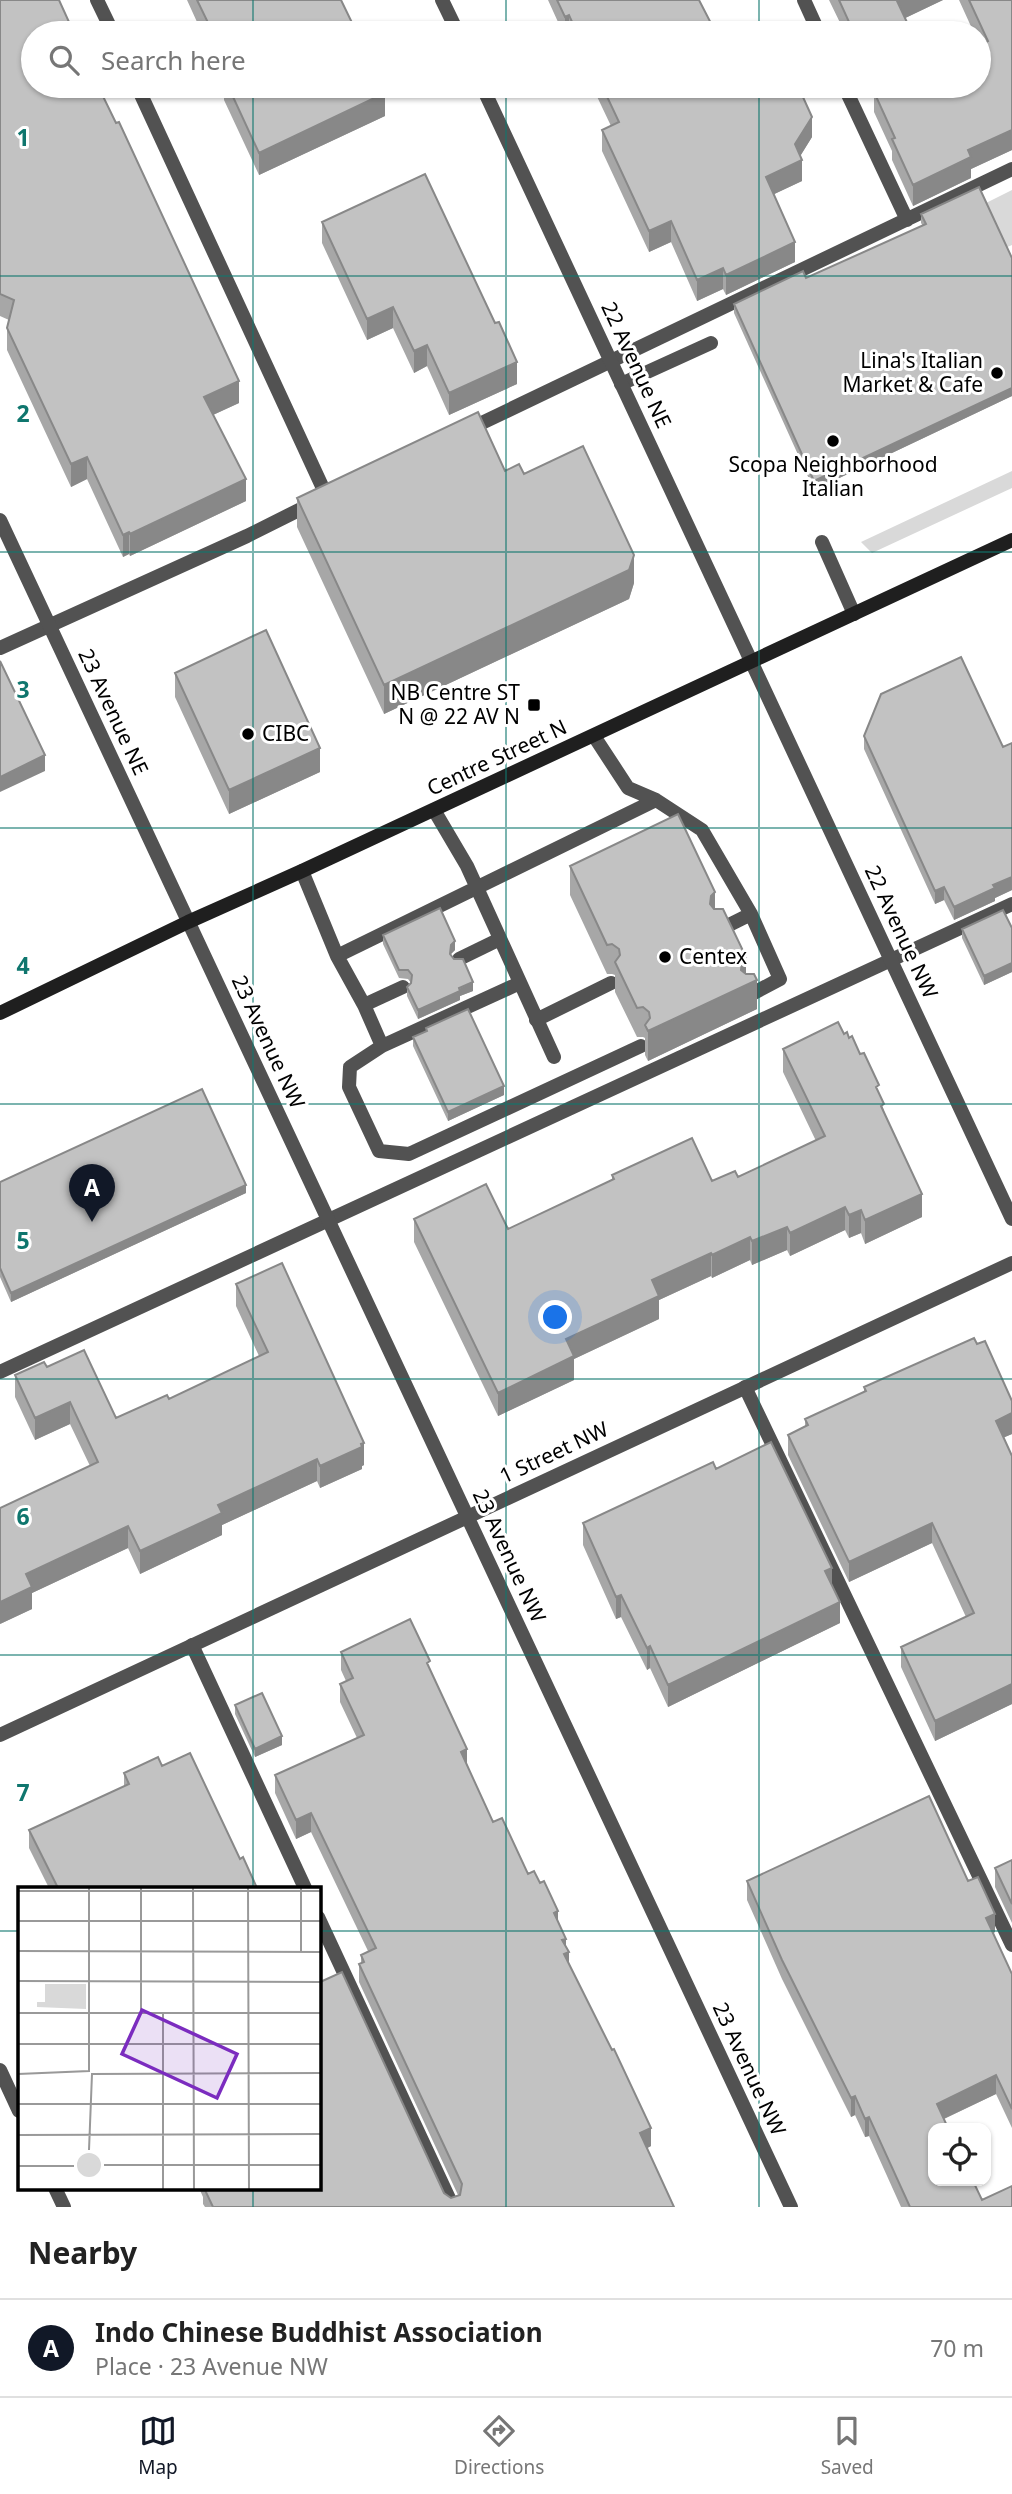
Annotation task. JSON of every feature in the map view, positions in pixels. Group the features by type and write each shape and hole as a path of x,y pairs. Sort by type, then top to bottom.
{"main road":[{"name":"Centre Street N","path":"0,1013 188,922 1012,540"}],"street":[{"path":"97,0 107,21"},
{"path":"442,0 452,21"},
{"path":"804,0 814,21"},
{"path":"0,648 333,494 143,98"},
{"name":"22 Avenue NE","path":"488,98 751,662"},
{"path":"850,98 907,220"},
{"path":"449,439 1012,169"},
{"path":"621,384 711,343"},
{"name":"23 Avenue NE","path":"0,520 188,922"},
{"path":"822,542 854,614"},
{"name":"22 Avenue NW","path":"751,662 1012,1219"},
{"path":"594,736 628,788 656,800 702,830 751,914 780,979 750,995"},
{"path":"337,956 656,800"},
{"path":"434,810 467,866 554,1057"},
{"path":"302,871 337,956 364,1005 382,1046"},
{"path":"0,1372 1012,904"},
{"path":"719,930 751,914"},
{"name":"23 Avenue NW","path":"188,922 791,2207"},
{"path":"459,959 500,939"},
{"path":"536,1020 611,983"},
{"path":"520,984 382,1046 350,1067 349,1087 379,1151 409,1154 641,1046"},
{"path":"364,1005 403,987"},
{"name":"1 Street NW","path":"0,1735 1012,1263"},
{"path":"745,1387 1012,1945"},
{"path":"192,1645 305,1887"},
{"path":"320,1921 453,2207"},
{"path":"0,2070 18,2109"},
{"path":"56,2190 64,2207"}],"shaded area":[{"path":"1012,190 1012,245 1005,248 984,204"},
{"path":"1012,471 1012,488 872,553 861,542"}],"building":[{"path":"0,0 59,0 69,21 21,21 21,98 104,98 116,123 119,122 239,381 204,397 246,479 123,535 87,457 71,464 7,328 14,300 0,294"},
{"path":"197,0 341,0 351,21 207,21"},
{"path":"557,0 699,0 710,21 572,21 569,15 565,17"},
{"path":"839,0 899,0 897,1 906,21 849,21"},
{"path":"969,0 1012,0 1012,130 968,150 971,157 913,185 877,98 991,98 991,21 979,21"},
{"path":"234,98 374,98 259,153"},
{"path":"608,98 803,98 812,117 795,144 802,160 766,177 795,242 726,275 723,268 697,280 671,221 649,231 602,130 619,122"},
{"path":"425,174 495,323 499,322 517,362 449,393 427,345 414,351 393,307 367,319 322,222"},
{"path":"979,187 1012,258 1012,388 814,481 734,304 803,271 806,278 926,224 921,214"},
{"path":"478,412 505,471 519,464 524,474 583,446 634,555 629,570 384,685 297,498"},
{"name":"CIBC","path":"266,630 320,748 229,790 175,673"},
{"path":"961,657 1003,747 1012,743 1012,877 954,907 944,887 935,891 864,736 881,694"},
{"path":"0,661 45,755 0,777"},
{"name":"Centex","path":"678,814 715,892 711,896 710,904 714,909 723,909 746,957 742,961 741,970 746,974 754,974 757,980 648,1031 645,1025 650,1018 649,1012 643,1007 637,1008 615,962 620,955 619,949 612,944 607,945 570,866"},
{"path":"440,908 455,941 451,945 450,954 454,959 463,959 473,982 459,988 460,991 418,1010 407,987 411,983 412,975 408,970 399,970 383,935"},
{"path":"1003,910 1012,928 1012,963 984,976 962,929"},
{"path":"468,1009 504,1086 448,1112 413,1037 427,1031 426,1028"},
{"path":"838,1022 844,1034 847,1032 849,1038 852,1036 860,1054 864,1053 879,1085 876,1087 884,1104 881,1106 922,1194 865,1220 861,1210 849,1215 845,1207 790,1233 787,1227 752,1241 750,1237 652,1280 659,1296 566,1339 574,1356 498,1393 414,1219 486,1184 508,1229 614,1179 612,1175 692,1138 712,1181 735,1171 738,1177 825,1136 783,1049"},
{"path":"202,1089 246,1185 11,1293 0,1268 0,1182"},
{"path":"282,1263 364,1443 361,1444 362,1447 320,1466 317,1459 218,1505 222,1513 140,1551 128,1526 26,1574 32,1587 0,1602 0,1508 98,1462 70,1402 35,1418 15,1375 44,1362 47,1367 84,1350 116,1418 167,1395 169,1399 268,1352 236,1284"},
{"path":"974,1338 977,1344 985,1341 1012,1401 1012,1413 996,1421 1012,1456 1012,1684 935,1721 901,1647 974,1613 932,1523 849,1562 788,1435 808,1425 805,1419 866,1391 864,1387"},
{"path":"771,1442 832,1568 825,1571 840,1602 668,1685 621,1595 616,1597 583,1523 713,1462 716,1469"},
{"path":"410,1619 467,1749 461,1752 493,1822 502,1818 528,1874 534,1871 540,1883 544,1881 558,1911 554,1913 566,1939 562,1940 569,1952 564,1954 612,2050 614,2049 651,2128 640,2133 674,2207 213,2207 205,2190 320,2190 320,1982 342,1972 444,2193 451,2198 460,2195 462,2184 359,1964 364,1962 361,1955 376,1948 311,1813 296,1820 275,1775 364,1735 340,1684 353,1678 341,1652"},
{"path":"262,1693 282,1736 255,1749 235,1705"},
{"path":"190,1753 240,1859 243,1857 257,1887 58,1887 29,1830 129,1784 124,1773 158,1757 162,1766"},
{"path":"929,1796 968,1881 978,1877 995,1914 986,1918 1012,1974 1012,2109 996,2075 937,2104 946,2123 928,2123 928,2186 975,2186 982,2200 1012,2186 1012,2207 910,2207 869,2117 865,2119 855,2096 851,2098 782,1960 747,1881"},
{"path":"1012,1860 1012,1904 995,1868"}],"place":[{"name":"Lina's Italian Market & Cafe","path":"997,373"},
{"name":"Scopa Neighborhood Italian","path":"833,441"},
{"name":"NB Centre ST N @ 22 AV N","path":"534,705"},
{"name":"CIBC","path":"248,734"},
{"name":"Centex","path":"665,957"},
{"name":"Indo Chinese Buddhist Association","path":"92,1222"}]}
